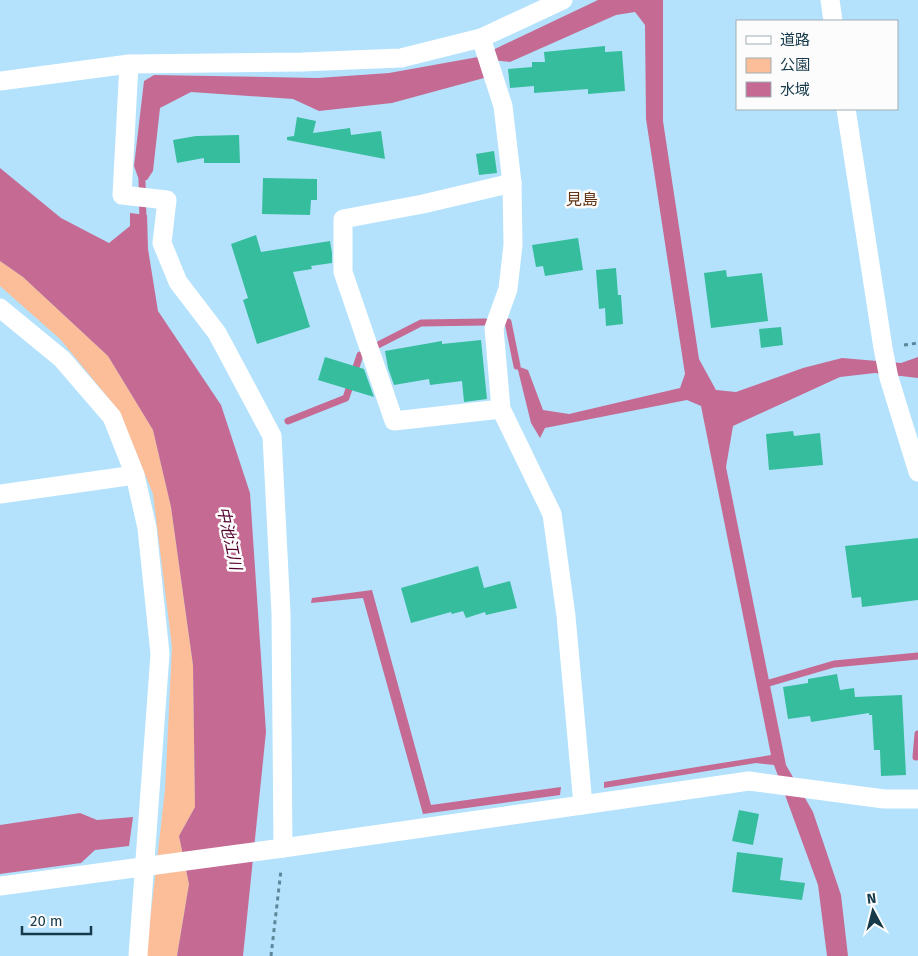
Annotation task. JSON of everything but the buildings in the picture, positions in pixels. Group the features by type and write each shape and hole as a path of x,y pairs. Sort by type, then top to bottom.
{"street":[{"path":"0,81 129,64 302,62 485,52 563,0"},
{"path":"830,0 833,20"},
{"path":"485,52 503,106 512,183 513,244 508,289 494,328 501,410 552,514 566,616 583,805"},
{"path":"129,64 122,195 166,200 162,243 178,282 217,333 272,436 281,613 278,849"},
{"path":"846,110 887,369 918,472"},
{"path":"501,410 394,421 343,272 344,219 423,204 512,183"},
{"path":"0,308 62,359 112,417 136,475 147,528 160,654 152,866 138,956"},
{"path":"0,494 136,475"},
{"path":"0,886 278,849 749,781 806,787 884,799 918,799"}],"path":[{"path":"271,956 278,849"}],"green space":[{"path":"0,261 23,277 108,356 153,430 171,507 193,665 195,807 179,836 189,884 177,956 146,956 165,790 172,647 153,494 119,411 60,339 0,286"}],"water":[{"path":"598,0 663,0 663,121 699,359 716,390 736,392 803,368 842,358 901,363 918,357 918,378 875,373 840,377 733,426 726,467 786,765 813,812 841,895 848,956 827,956 818,885 774,765 756,763 604,788 604,782 771,755 701,406 687,400 545,428 540,438 531,423 517,366 528,370 543,410 569,414 680,388 685,374 646,119 645,25 635,12 616,15 510,62 492,60 484,78 392,103 319,111 293,99 191,92 160,108 153,171 147,180 139,180 134,166 144,81 154,75 318,78 389,73 478,57"},
{"name":"中池江川","path":"0,168 61,218 109,243 130,226 130,213 147,215 148,249 158,311 221,405 250,493 266,732 243,956 177,956 189,884 179,836 195,807 193,665 171,507 153,430 108,356 23,277 0,261"},
{"path":"372,590 431,805 561,787 560,795 423,814 363,598 311,603 312,598"},
{"path":"80,813 97,820 133,817 129,846 95,850 81,863 0,874 0,825"}],"waterway":[{"path":"142,180 143,222"},
{"path":"378,345 421,323 485,322"},
{"path":"508,322 517,366"},
{"path":"288,421 346,398 360,355"},
{"path":"769,683 834,664 918,656"},
{"path":"916,757 918,734"}],"district":[{"name":"見島","path":"582,199"}]}
